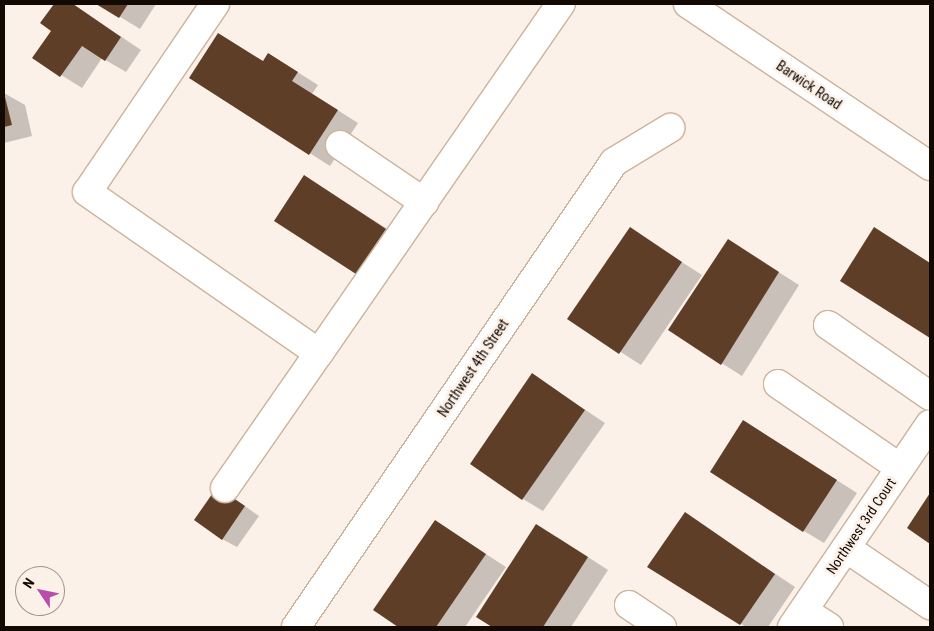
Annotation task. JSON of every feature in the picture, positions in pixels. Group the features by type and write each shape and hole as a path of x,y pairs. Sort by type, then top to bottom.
{"street":[{"path":"215,4 87,192 319,353"},
{"path":"225,488 561,4"},
{"name":"Barwick Road","path":"688,4 930,166"},
{"name":"Northwest 4th Street","path":"296,627 614,162 670,128"},
{"path":"340,145 424,202"},
{"path":"828,326 930,396"},
{"path":"778,384 900,468"},
{"name":"Northwest 3rd Court","path":"798,619 930,424"},
{"path":"846,548 930,604"},
{"path":"629,604 662,627"},
{"path":"798,619 829,627"}],"building":[{"path":"54,4 73,4 121,37 105,61 82,46 60,77 32,58 51,31 40,23"},
{"path":"96,4 128,4 119,18"},
{"path":"218,33 263,61 268,53 298,72 292,81 338,110 309,155 189,78"},
{"path":"4,93 12,125 4,127"},
{"path":"304,175 386,229 356,274 274,221"},
{"path":"630,227 682,262 619,354 567,319"},
{"path":"874,227 930,263 930,338 840,281"},
{"path":"728,239 779,272 721,365 668,330"},
{"path":"532,373 585,410 522,500 470,464"},
{"path":"743,420 837,480 803,532 710,472"},
{"path":"217,487 245,506 222,540 194,520"},
{"path":"930,493 930,544 907,528"},
{"path":"685,512 775,574 740,625 647,567"},
{"path":"435,520 486,554 436,627 398,627 373,610"},
{"path":"536,524 588,557 543,627 492,627 476,617"}]}
